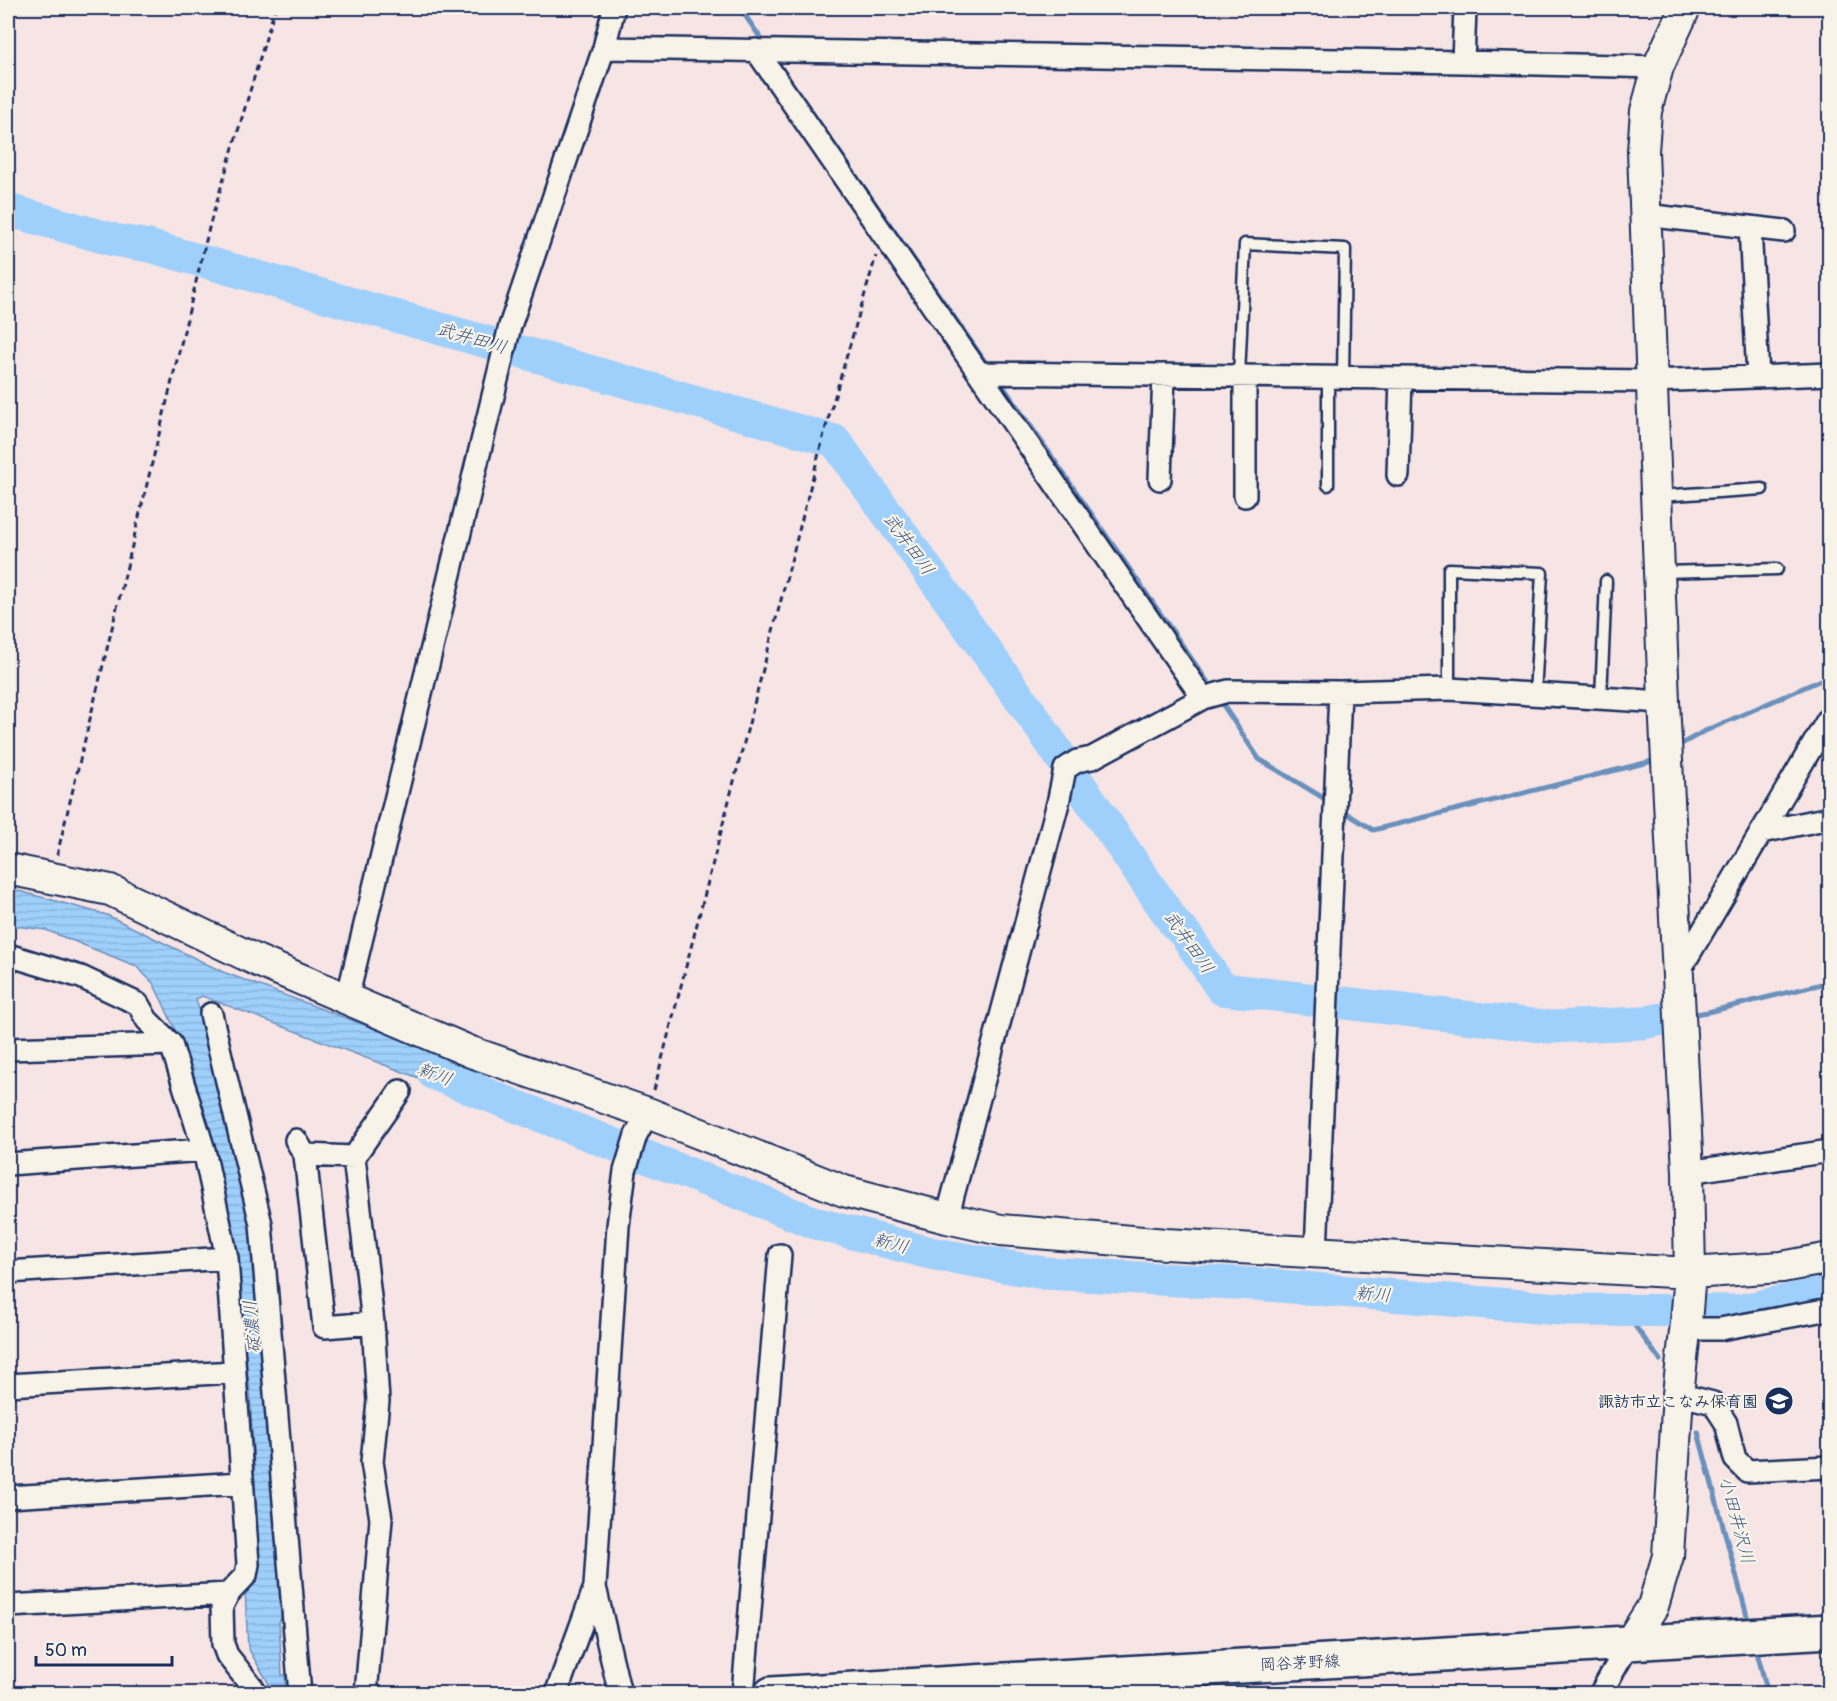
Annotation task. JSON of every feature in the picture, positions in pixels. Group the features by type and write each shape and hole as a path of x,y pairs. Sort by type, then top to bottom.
{"main road":[{"name":"岡谷茅野線","path":"771,1694 912,1689 1830,1630"}],"street":[{"path":"347,999 510,326 604,48 614,8"},
{"path":"1463,62 1465,8"},
{"path":"1600,1694 1653,1606 1668,1556 1677,1394 1687,1306 1688,1172 1676,976 1642,151 1646,111 1658,67 1685,8"},
{"path":"604,48 1658,67"},
{"path":"756,50 1203,698"},
{"path":"1645,215 1784,231"},
{"path":"1750,227 1758,377"},
{"path":"979,373 1651,381 1830,374"},
{"path":"1160,479 1164,375"},
{"path":"1242,376 1245,496"},
{"path":"1398,475 1401,378"},
{"path":"947,1218 1058,803 1071,765 1092,758 1203,698 1228,691 1340,692 1449,689 1664,702"},
{"path":"1316,1252 1340,692"},
{"path":"1676,976 1830,716"},
{"path":"1761,832 1830,818"},
{"path":"8,869 110,890 258,961 642,1124 844,1191 947,1218 1001,1230 1166,1244 1413,1259 1687,1306 1720,1329 1830,1309"},
{"path":"8,956 18,957 81,977 138,1004 147,1020 171,1044 204,1150 228,1258 248,1563 246,1575 228,1594 222,1606 224,1644 227,1655 252,1688 250,1694"},
{"path":"211,1014 261,1224 300,1694"},
{"path":"8,1049 171,1044"},
{"path":"366,1694 381,1519 372,1462 378,1401 373,1323 354,1157 400,1091"},
{"path":"556,1694 595,1587 618,1226 626,1166 642,1124"},
{"path":"354,1157 301,1147 324,1327 373,1323"},
{"path":"8,1164 204,1150"},
{"path":"1688,1172 1830,1151"},
{"path":"743,1694 780,1255"},
{"path":"8,1272 228,1258"},
{"path":"1687,1306 1782,1267 1830,1258"},
{"path":"8,1385 234,1372"},
{"path":"1677,1394 1713,1403 1726,1423 1735,1459 1747,1471 1830,1467"},
{"path":"8,1497 242,1483"},
{"path":"595,1587 620,1694"},
{"path":"8,1606 228,1594"}],"lane":[{"path":"1242,376 1245,244 1345,249 1328,484"},
{"path":"1655,497 1762,489"},
{"path":"1658,572 1777,569"},
{"path":"1449,689 1449,570 1542,573 1535,694"},
{"path":"1601,698 1606,581"}],"path":[{"path":"52,877 210,224 275,8"},
{"path":"642,1124 825,430 882,234"}],"water":[{"name":"碇濃川","path":"8,891 19,891 107,915 223,972 487,1071 472,1098 202,996 196,999 225,1103 257,1261 283,1615 279,1622 285,1693 269,1693 268,1682 248,1648 245,1590 259,1574 250,1391 222,1194 193,1070 153,983 136,966 46,930 8,925"}],"waterway":[{"path":"740,8 762,40"},
{"path":"777,62 986,363"},
{"name":"武井田川","path":"8,210 114,240 149,246 835,441 1032,715 1222,989 1551,1027 1642,1023 1663,1019"},
{"path":"1003,386 1209,684"},
{"path":"1676,747 1703,732 1830,676"},
{"path":"1223,705 1259,759 1330,802"},
{"path":"1340,809 1373,830 1649,762 1657,757"},
{"path":"1688,1015 1830,982"},
{"name":"新川","path":"434,1074 818,1224 930,1253 1044,1273 1254,1284 1572,1310 1738,1311 1830,1292"},
{"name":"小田井沢川","path":"1624,1311 1660,1360"},
{"name":"小田井沢川","path":"1698,1432 1747,1616"},
{"name":"小田井沢川","path":"1757,1652 1768,1694"}],"place":[{"name":"諏訪市立こなみ保育園","path":"1779,1401"}]}
